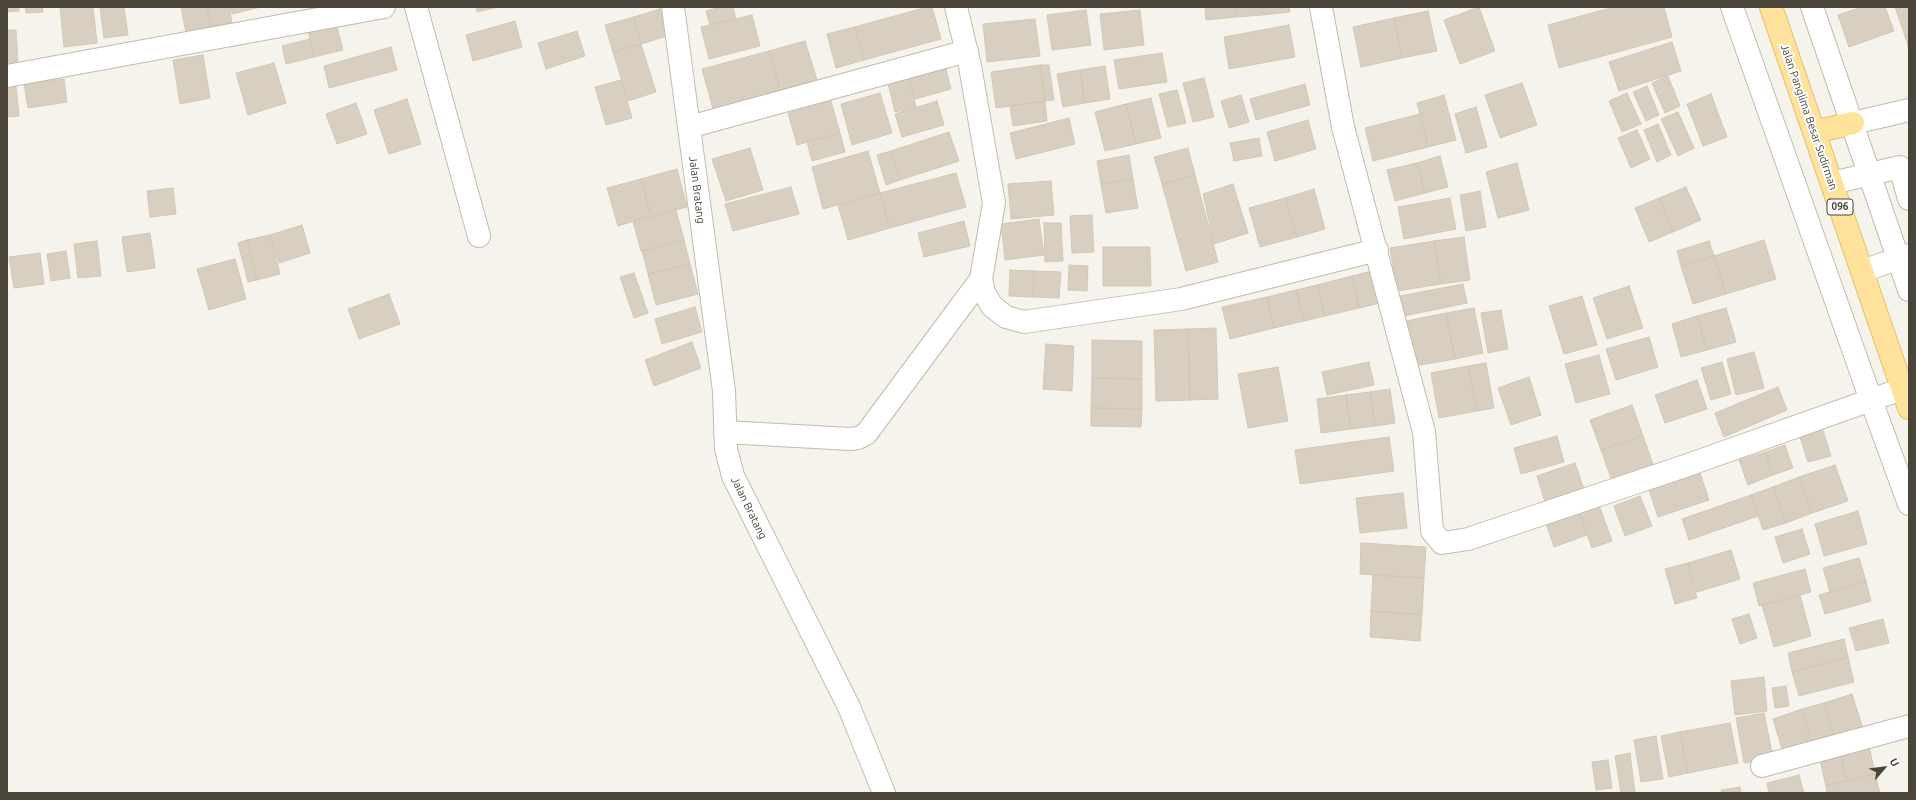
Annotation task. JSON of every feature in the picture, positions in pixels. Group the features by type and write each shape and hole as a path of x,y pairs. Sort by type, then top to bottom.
{"main road":[{"name":"Jalan Panglima Besar Sudirman","path":"1772,7 1906,398"},
{"path":"1814,132 1853,123"}],"street":[{"path":"7,76 384,7"},
{"path":"416,7 479,236"},
{"name":"Jalan Bratang","path":"672,7 724,391 726,449 733,476 849,707 884,793"},
{"path":"956,7 967,51 994,203 981,280 984,293 992,306 1006,316 1024,322 1182,299 1377,250"},
{"path":"1321,7 1344,127 1424,432 1432,531 1442,543 1468,539 1685,466 1871,400 1906,398"},
{"path":"1732,7 1909,504"},
{"path":"1812,7 1870,174 1904,257 1909,290"},
{"path":"689,127 967,51"},
{"path":"1853,123 1909,110"},
{"path":"1832,183 1900,167 1909,199"},
{"path":"1862,271 1904,257"},
{"path":"725,432 850,439 858,438 866,434 981,280"},
{"path":"1762,766 1909,726"}],"building":[{"path":"7,7 19,7 19,11 7,12"},
{"path":"25,7 42,7 43,12 26,13"},
{"path":"60,7 93,7 97,43 64,47"},
{"path":"100,7 124,7 128,35 104,38"},
{"path":"181,7 207,7 211,27 186,33"},
{"path":"207,7 229,7 232,23 211,27"},
{"path":"230,7 261,7 232,14"},
{"path":"476,7 498,7 477,12"},
{"path":"721,7 733,7 736,19 710,25 706,11"},
{"path":"927,7 932,7 941,39 864,60 855,27"},
{"path":"1205,7 1236,7 1236,17 1206,20"},
{"path":"1236,7 1262,7 1262,15 1236,17"},
{"path":"1262,7 1289,7 1290,12 1262,15"},
{"path":"1479,7 1495,51 1460,64 1444,20"},
{"path":"1614,7 1664,7 1672,37 1559,68 1548,25"},
{"path":"1862,7 1885,7 1894,31 1849,47 1838,15"},
{"path":"1895,7 1909,7 1909,35 1905,36"},
{"path":"660,9 667,36 641,44 634,17"},
{"path":"1086,10 1091,45 1052,50 1047,15"},
{"path":"1140,10 1144,45 1104,50 1100,14"},
{"path":"1428,11 1437,51 1402,58 1394,18"},
{"path":"752,15 760,46 709,59 701,27"},
{"path":"634,17 641,44 613,52 605,25"},
{"path":"1394,18 1402,58 1361,67 1353,27"},
{"path":"335,19 343,50 314,57 307,26"},
{"path":"1035,19 1040,56 987,62 983,24"},
{"path":"515,21 522,47 473,61 466,35"},
{"path":"1289,25 1295,57 1229,69 1224,37"},
{"path":"855,27 864,60 836,68 827,34"},
{"path":"7,30 16,30 18,63 7,63"},
{"path":"577,31 585,56 546,69 538,43"},
{"path":"1909,35 1909,50 1905,36"},
{"path":"310,39 314,57 286,64 282,46"},
{"path":"805,41 817,80 780,90 769,51"},
{"path":"1672,42 1681,71 1619,91 1609,62"},
{"path":"641,44 656,92 628,101 613,52"},
{"path":"391,47 397,70 329,88 324,66"},
{"path":"769,51 780,90 713,109 702,69"},
{"path":"1162,53 1167,82 1119,89 1114,60"},
{"path":"203,55 210,98 180,104 173,60"},
{"path":"274,63 286,103 248,115 236,73"},
{"path":"1040,65 1049,65 1054,100 1045,101"},
{"path":"1040,65 1045,101 996,108 991,72"},
{"path":"1105,66 1110,99 1085,103 1080,70"},
{"path":"946,69 951,89 915,99 909,79"},
{"path":"1080,70 1085,103 1063,107 1057,74"},
{"path":"1668,76 1680,106 1665,113 1652,83"},
{"path":"1204,78 1214,117 1193,122 1183,83"},
{"path":"64,79 67,102 28,108 24,84"},
{"path":"909,79 916,107 895,112 888,83"},
{"path":"621,80 632,118 606,125 595,87"},
{"path":"1522,83 1537,125 1500,138 1485,95"},
{"path":"1305,84 1310,105 1256,120 1250,99"},
{"path":"16,86 19,116 7,117 7,87"},
{"path":"1647,86 1659,115 1646,121 1633,92"},
{"path":"1177,90 1186,123 1168,127 1159,94"},
{"path":"880,93 892,133 852,145 841,104"},
{"path":"1627,93 1641,124 1622,132 1609,101"},
{"path":"1711,94 1727,137 1703,146 1687,104"},
{"path":"1241,95 1249,122 1229,128 1221,101"},
{"path":"1444,95 1456,140 1428,147 1417,103"},
{"path":"1151,98 1161,138 1136,144 1126,104"},
{"path":"407,99 421,144 389,154 374,110"},
{"path":"831,101 840,133 797,145 788,113"},
{"path":"937,101 944,125 902,137 895,114"},
{"path":"1045,101 1047,121 1013,126 1010,106"},
{"path":"356,103 367,134 337,144 326,114"},
{"path":"1126,104 1136,144 1105,151 1095,112"},
{"path":"1476,107 1487,147 1466,153 1455,114"},
{"path":"1678,112 1694,148 1678,156 1661,119"},
{"path":"1420,114 1428,147 1373,161 1365,128"},
{"path":"1069,118 1075,144 1016,159 1010,133"},
{"path":"1308,120 1316,149 1275,161 1267,132"},
{"path":"1658,124 1671,155 1657,162 1644,130"},
{"path":"1637,130 1650,159 1631,168 1618,138"},
{"path":"949,132 959,161 900,180 891,151"},
{"path":"840,133 845,152 812,161 807,142"},
{"path":"1259,138 1262,156 1234,161 1230,143"},
{"path":"750,148 763,190 726,201 712,159"},
{"path":"1188,148 1195,175 1162,184 1154,157"},
{"path":"868,151 880,193 823,209 812,167"},
{"path":"891,151 900,180 886,185 877,155"},
{"path":"1129,155 1133,179 1101,184 1097,161"},
{"path":"1440,156 1448,187 1425,193 1417,163"},
{"path":"1417,163 1425,193 1395,201 1387,170"},
{"path":"1517,163 1529,210 1498,218 1486,172"},
{"path":"677,169 687,207 651,216 641,179"},
{"path":"956,173 966,207 890,228 880,193"},
{"path":"1195,175 1218,262 1186,271 1162,184"},
{"path":"641,179 651,216 618,226 607,188"},
{"path":"1133,179 1138,208 1106,213 1101,184"},
{"path":"1051,181 1054,215 1011,219 1008,184"},
{"path":"1233,184 1248,233 1214,244 1203,194"},
{"path":"791,187 799,214 733,231 725,204"},
{"path":"1686,187 1701,220 1673,232 1659,198"},
{"path":"173,188 176,214 150,217 147,191"},
{"path":"1314,189 1325,229 1297,237 1285,198"},
{"path":"1480,191 1486,227 1466,231 1460,195"},
{"path":"880,193 890,228 848,240 838,205"},
{"path":"1285,198 1297,237 1260,247 1249,208"},
{"path":"1450,198 1456,229 1404,239 1398,207"},
{"path":"1659,198 1673,232 1649,242 1635,208"},
{"path":"676,210 684,240 641,251 633,221"},
{"path":"1092,215 1094,252 1072,253 1070,216"},
{"path":"1039,219 1044,255 1005,260 1001,224"},
{"path":"964,221 970,246 924,257 918,233"},
{"path":"1044,223 1061,223 1063,261 1045,262"},
{"path":"302,225 310,253 279,263 270,235"},
{"path":"150,233 155,268 127,272 122,237"},
{"path":"270,235 280,274 257,280 247,240"},
{"path":"1464,237 1470,280 1441,284 1434,241"},
{"path":"247,240 257,280 248,282 238,243"},
{"path":"684,240 690,264 648,274 642,251"},
{"path":"1764,240 1776,279 1726,294 1714,256"},
{"path":"97,241 101,276 78,278 74,244"},
{"path":"1434,241 1441,284 1397,291 1390,248"},
{"path":"1709,241 1714,256 1681,266 1677,251"},
{"path":"1103,247 1150,247 1151,286 1103,286"},
{"path":"66,251 70,278 51,281 47,254"},
{"path":"40,253 44,284 14,288 9,257"},
{"path":"1714,256 1726,294 1693,304 1681,266"},
{"path":"235,259 246,299 209,310 197,269"},
{"path":"690,264 698,294 656,305 648,274"},
{"path":"1069,265 1088,266 1087,291 1068,290"},
{"path":"1010,270 1034,271 1033,297 1009,296"},
{"path":"1034,271 1061,272 1059,298 1033,297"},
{"path":"1372,271 1380,303 1359,308 1352,276"},
{"path":"634,273 648,313 634,318 620,277"},
{"path":"1352,276 1359,308 1325,316 1317,285"},
{"path":"1463,284 1467,303 1404,316 1400,296"},
{"path":"1317,285 1325,316 1304,321 1296,290"},
{"path":"1629,286 1643,328 1607,339 1593,298"},
{"path":"1296,290 1304,321 1274,328 1267,297"},
{"path":"389,294 400,324 359,339 348,309"},
{"path":"1582,296 1597,345 1564,354 1549,306"},
{"path":"1267,297 1274,328 1230,339 1222,307"},
{"path":"695,307 702,332 662,344 655,319"},
{"path":"1474,308 1483,353 1455,359 1446,313"},
{"path":"1726,308 1736,342 1707,350 1697,316"},
{"path":"1501,310 1508,349 1488,353 1481,313"},
{"path":"1446,313 1455,359 1415,366 1406,321"},
{"path":"1697,316 1707,350 1681,357 1672,324"},
{"path":"1216,328 1218,399 1190,400 1188,329"},
{"path":"1188,329 1190,400 1156,401 1154,330"},
{"path":"1649,337 1658,367 1616,380 1606,349"},
{"path":"1092,340 1142,341 1142,379 1092,378"},
{"path":"692,342 701,368 654,386 645,360"},
{"path":"1046,344 1074,346 1072,391 1043,389"},
{"path":"1754,352 1764,388 1736,395 1727,359"},
{"path":"1599,355 1610,394 1576,403 1565,364"},
{"path":"1369,362 1374,385 1327,395 1322,372"},
{"path":"1722,362 1731,394 1711,400 1701,368"},
{"path":"1486,363 1494,408 1477,411 1468,366"},
{"path":"1468,366 1477,411 1439,418 1431,373"},
{"path":"1278,367 1288,421 1248,428 1238,374"},
{"path":"1529,377 1541,415 1511,425 1498,388"},
{"path":"1092,378 1142,379 1142,409 1091,408"},
{"path":"1697,380 1707,409 1665,423 1655,395"},
{"path":"1778,387 1787,410 1724,437 1715,413"},
{"path":"1390,389 1395,423 1375,426 1370,392"},
{"path":"1370,392 1375,426 1351,429 1346,395"},
{"path":"1346,395 1351,429 1321,433 1317,399"},
{"path":"1632,405 1643,436 1601,450 1590,420"},
{"path":"1091,408 1142,409 1141,427 1091,426"},
{"path":"1822,427 1831,456 1808,462 1799,434"},
{"path":"1557,436 1564,462 1521,474 1514,448"},
{"path":"1643,436 1654,467 1612,481 1601,450"},
{"path":"1389,437 1394,471 1300,484 1295,450"},
{"path":"1785,445 1793,468 1773,475 1765,452"},
{"path":"1765,452 1773,475 1748,485 1739,460"},
{"path":"1575,463 1585,492 1546,505 1537,476"},
{"path":"1835,465 1848,501 1812,513 1799,477"},
{"path":"1699,470 1709,500 1658,517 1648,487"},
{"path":"1799,477 1812,513 1786,523 1773,487"},
{"path":"1773,487 1786,523 1763,530 1751,495"},
{"path":"1403,493 1407,528 1360,533 1356,498"},
{"path":"1751,495 1758,516 1689,540 1682,519"},
{"path":"1640,496 1652,526 1625,536 1614,506"},
{"path":"1599,505 1612,541 1592,548 1579,512"},
{"path":"1858,511 1867,544 1824,556 1815,524"},
{"path":"1579,512 1587,535 1554,547 1546,523"},
{"path":"1802,529 1810,554 1783,563 1775,537"},
{"path":"1361,543 1426,547 1424,578 1360,574"},
{"path":"1731,550 1740,579 1697,592 1688,563"},
{"path":"1859,558 1866,581 1830,592 1823,568"},
{"path":"1688,563 1697,598 1675,604 1665,569"},
{"path":"1805,569 1811,592 1759,606 1753,583"},
{"path":"1373,575 1424,578 1422,615 1371,611"},
{"path":"1866,581 1871,601 1825,614 1819,595"},
{"path":"1800,595 1811,636 1774,647 1762,605"},
{"path":"1371,611 1422,615 1420,641 1370,637"},
{"path":"1749,614 1757,638 1740,644 1732,619"},
{"path":"1883,619 1889,643 1856,651 1849,628"},
{"path":"1844,639 1848,657 1792,672 1788,653"},
{"path":"1848,657 1854,682 1799,696 1792,672"},
{"path":"1764,677 1767,711 1735,715 1731,681"},
{"path":"1786,686 1789,706 1775,708 1772,688"},
{"path":"1852,694 1864,732 1835,740 1824,703"},
{"path":"1824,703 1835,740 1813,747 1802,709"},
{"path":"1802,709 1813,747 1784,756 1773,719"},
{"path":"1764,713 1773,758 1744,763 1736,718"},
{"path":"1730,723 1738,763 1688,773 1680,732"},
{"path":"1680,732 1688,773 1669,777 1661,736"},
{"path":"1656,736 1663,779 1641,782 1634,740"},
{"path":"1868,741 1875,774 1847,781 1839,748"},
{"path":"1839,748 1847,781 1826,786 1818,752"},
{"path":"1630,753 1635,793 1621,793 1615,756"},
{"path":"1608,760 1612,788 1596,790 1592,762"},
{"path":"1875,774 1880,793 1827,793 1826,786"},
{"path":"1799,775 1804,793 1769,793 1767,783"},
{"path":"1740,787 1741,793 1722,793 1721,790"}]}
